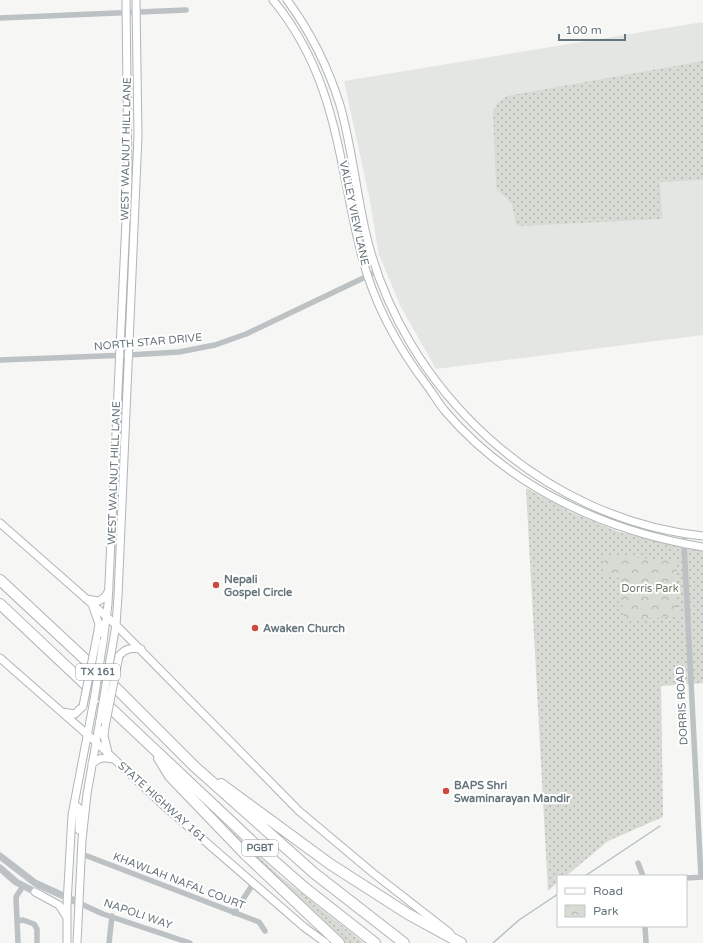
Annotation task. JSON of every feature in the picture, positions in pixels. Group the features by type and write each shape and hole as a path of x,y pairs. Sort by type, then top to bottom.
{"highway":[{"name":"TX 161","path":"0,580 120,691 194,766"},
{"name":"TX 161","path":"0,604 151,746"},
{"name":"PGBT","path":"151,746 281,867 374,943"},
{"path":"151,746 170,776 219,828 274,883 339,943"},
{"name":"PGBT","path":"194,766 314,873 404,943"},
{"path":"194,766 234,792 330,864 408,914 462,943"}],"main road":[{"name":"WEST WALNUT HILL LANE","path":"67,943 67,900 74,804 88,735 107,617 109,590 118,356 128,174 126,0"},
{"name":"WEST WALNUT HILL LANE","path":"78,943 82,840 92,764 97,743 116,625 137,174 138,136 136,0"},
{"name":"VALLEY VIEW LANE","path":"273,0 292,25 321,80 336,132 362,258 368,276 388,323 418,374 444,410 477,444 517,477 547,495 610,523 684,544 703,547"},
{"name":"VALLEY VIEW LANE","path":"287,0 310,36 326,67 340,106 366,234 378,271 398,320 426,367 461,412 497,447 530,472 589,504 636,522 685,534 703,536"},
{"path":"128,174 137,174"},
{"path":"124,255 133,256"},
{"path":"0,523 116,625 141,649 212,724 299,811 373,873 462,943"},
{"path":"112,533 120,534"},
{"path":"84,598 99,600 105,596 109,590"},
{"path":"62,712 75,714 83,706 99,624 93,606"},
{"path":"108,754 104,736 105,727 119,656 124,650 130,648 141,649"},
{"name":"STATE HIGHWAY 161","path":"0,658 97,743 162,804 304,927 326,943"},
{"path":"92,764 97,759 104,757 115,760"},
{"path":"74,804 79,808 82,840"},
{"path":"35,892 59,905 67,919"}],"street":[{"path":"0,18 186,10"},
{"name":"NORTH STAR DRIVE","path":"0,360 118,356 179,352 220,344 246,334 378,271"},
{"name":"DORRIS ROAD","path":"685,534 684,544 702,877"},
{"name":"KHAWLAH NAFAL COURT","path":"82,854 259,922 265,931"},
{"path":"0,858 35,883 67,900"},
{"path":"638,863 643,875"},
{"path":"0,868 23,886 35,892 79,903"},
{"path":"687,878 702,877"},
{"path":"234,913 254,884"},
{"path":"18,943 16,897 23,886"},
{"name":"NAPOLI WAY","path":"79,903 190,943"},
{"path":"109,943 112,916"},
{"path":"17,921 24,920 34,924 37,929 37,943"},
{"path":"645,927 646,943"}],"shaded area":[{"path":"703,22 703,335 436,369 401,307 379,255 370,201 344,81"}],"green space":[{"path":"703,61 703,180 660,182 662,219 522,226 516,224 512,204 497,189 496,185 493,112 498,102 507,96"},
{"path":"526,488 571,512 619,532 703,551 703,683 661,686 663,817 608,841 567,875 557,875 557,883 548,891"},
{"name":"Dorris Park","path":"605,555 677,561 677,610 681,613 681,617 624,619 619,578 602,574"},
{"path":"200,801 281,877 364,943 343,943 281,885"}],"waterway":[{"path":"586,875 660,826"},
{"path":"493,943 519,920 557,895"}],"place":[{"name":"Nepali Gospel Circle","path":"216,585"},
{"name":"Awaken Church","path":"255,628"},
{"name":"BAPS Shri Swaminarayan Mandir","path":"446,791"}]}
